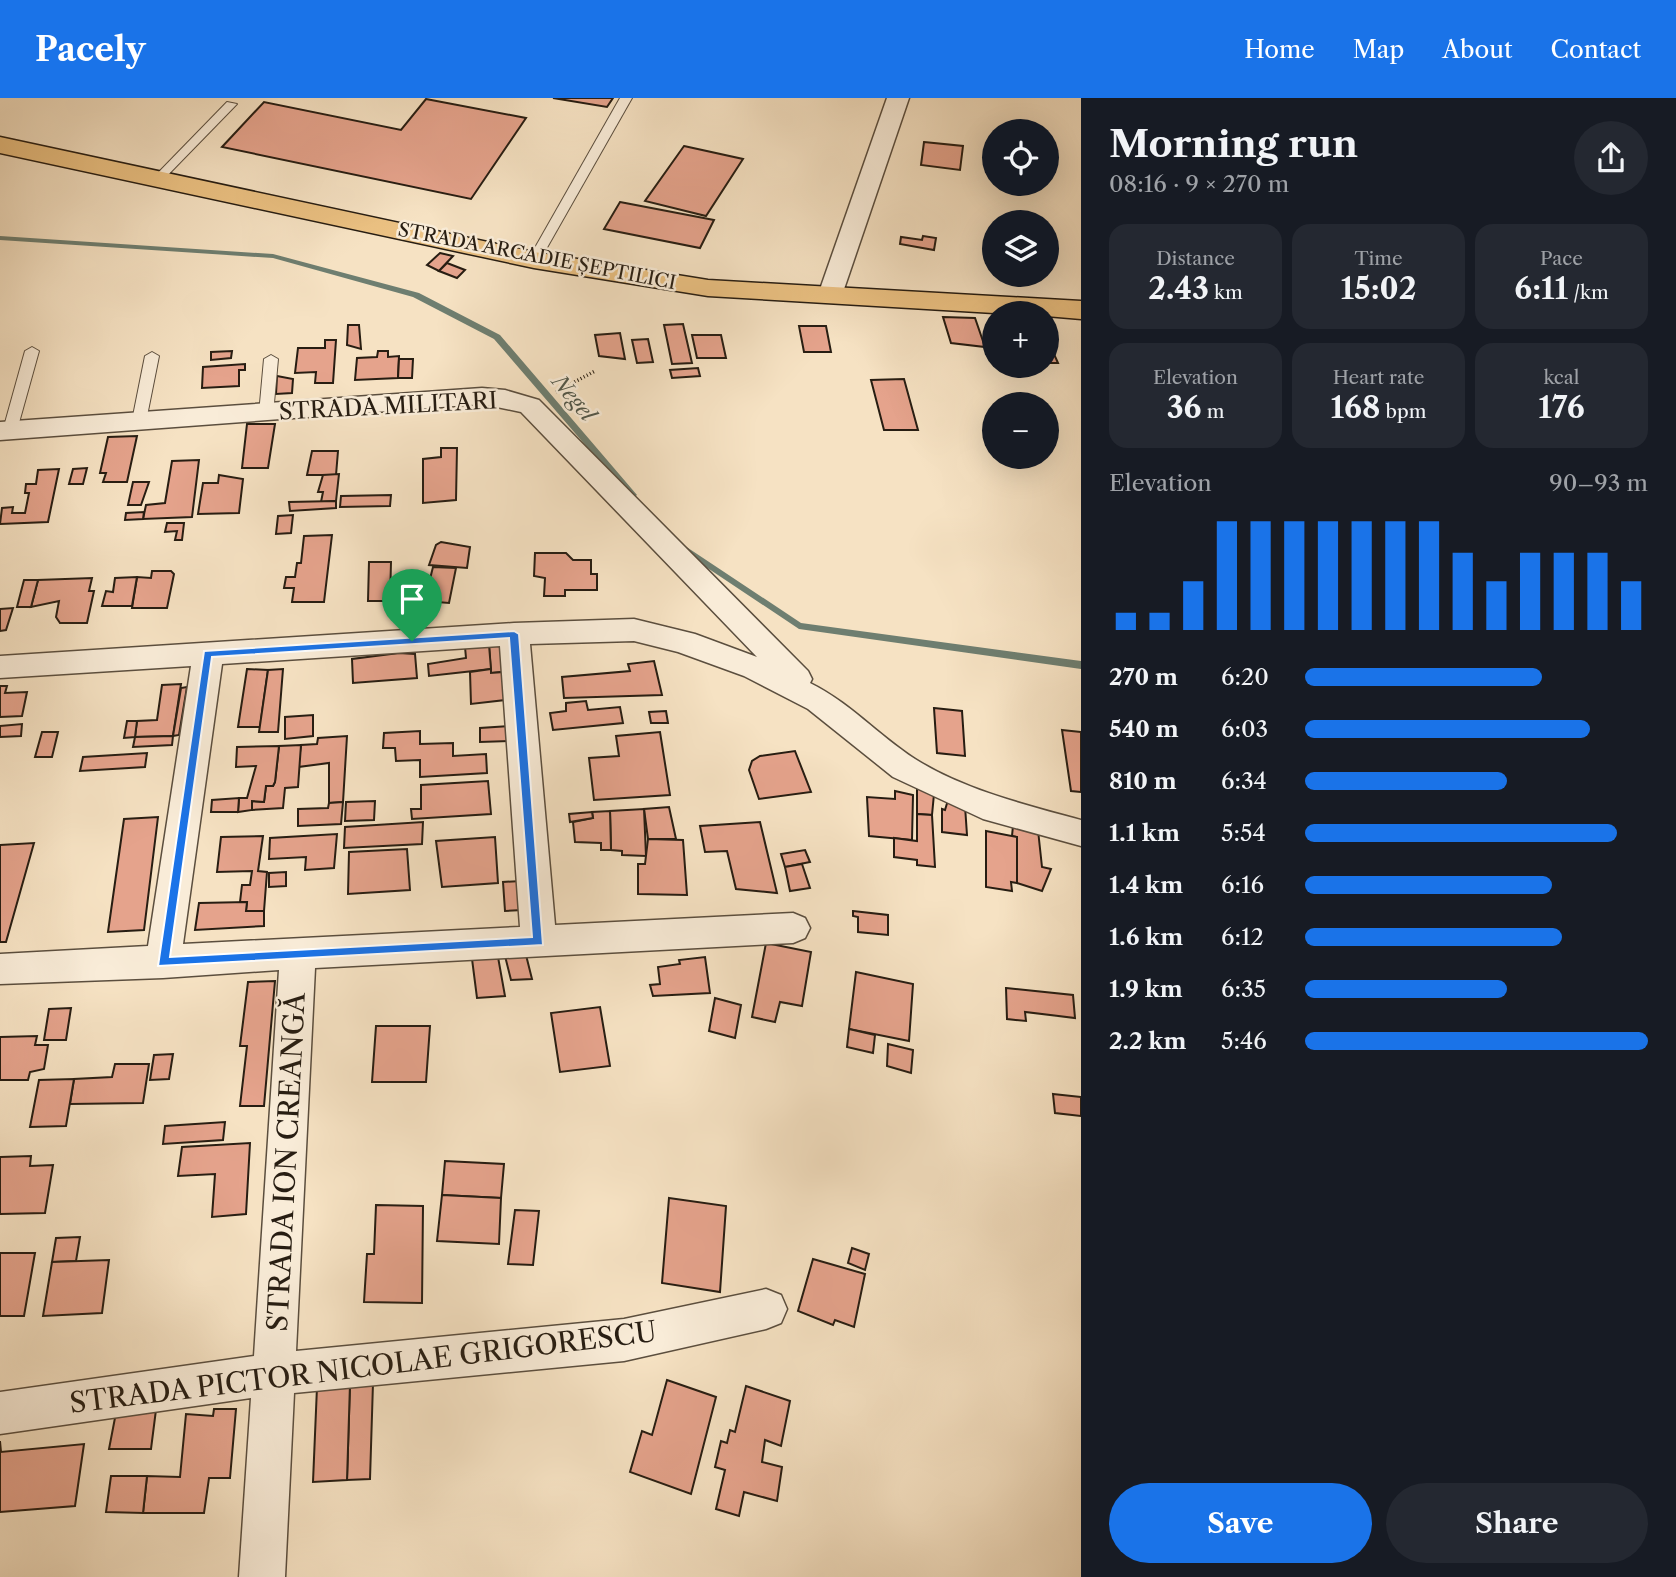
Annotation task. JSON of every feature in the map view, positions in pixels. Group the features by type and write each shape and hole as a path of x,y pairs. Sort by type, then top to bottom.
{"main road":[{"name":"STRADA ARCADIE ȘEPTILICI","path":"0,145 534,260 708,288 1081,310"}],"street":[{"path":"830,295 898,98"},
{"name":"STRADA MILITARI","path":"5,430 266,414 482,396 505,398 530,406 819,701"},
{"path":"0,667 514,634 634,630 684,642 755,668 819,701 904,768 995,810 1081,833"},
{"path":"514,634 539,942"},
{"path":"163,963 208,653"},
{"path":"0,969 163,963 793,928"},
{"name":"STRADA ION CREANGĂ","path":"262,1577 298,956"},
{"name":"STRADA PICTOR NICOLAE GRIGORESCU","path":"0,1413 274,1374 624,1340 766,1309"}],"lane":[{"path":"534,260 626,98"},
{"path":"158,180 231,104"},
{"path":"5,430 32,351"},
{"path":"139,421 152,356"},
{"path":"266,414 271,359"}],"path":[{"path":"530,406 595,371"}],"building":[{"path":"553,98 613,98 607,107"},
{"path":"426,99 526,118 471,199 222,147 264,102 401,130"},
{"path":"924,142 963,146 960,170 921,165"},
{"path":"684,146 743,159 706,216 645,201"},
{"path":"620,202 714,220 700,248 604,229"},
{"path":"923,236 936,238 934,250 900,244 901,237 922,240"},
{"path":"440,253 453,256 439,271 427,265"},
{"path":"447,263 465,270 457,278 439,271"},
{"path":"943,317 975,318 982,347 951,343"},
{"path":"683,324 692,363 672,364 664,325"},
{"path":"348,325 359,325 361,349 347,345"},
{"path":"799,326 826,326 831,352 804,352"},
{"path":"620,333 625,359 599,356 595,335"},
{"path":"692,335 721,335 726,358 697,358"},
{"path":"648,339 653,362 637,363 632,340"},
{"path":"325,340 336,340 333,383 315,383 316,372 295,373 298,348 325,348"},
{"path":"232,351 231,358 211,360 211,352"},
{"path":"378,351 388,351 388,357 399,356 398,378 355,380 357,358 377,357"},
{"path":"399,359 413,359 412,378 398,378"},
{"path":"245,364 245,370 239,370 239,386 202,388 203,367"},
{"path":"698,368 700,376 672,378 670,370"},
{"path":"277,376 293,379 292,393 276,394"},
{"path":"904,379 918,430 884,430 871,380"},
{"path":"247,424 275,424 268,468 242,468"},
{"path":"137,436 127,482 103,482 106,473 100,473 108,437"},
{"path":"441,448 457,448 456,500 423,503 423,459 441,457"},
{"path":"312,451 338,451 336,475 307,475"},
{"path":"199,460 192,517 143,519 146,505 165,503 172,461"},
{"path":"87,468 83,484 69,484 73,469"},
{"path":"59,469 48,522 0,524 2,508 13,507 12,513 25,513 29,493 25,493 26,484 36,484 38,470"},
{"path":"339,474 336,501 321,502 323,492 318,492 323,475"},
{"path":"219,475 243,479 239,513 198,514 203,483 218,483"},
{"path":"133,482 149,482 141,505 128,505"},
{"path":"391,495 390,506 340,507 341,496"},
{"path":"336,501 336,508 290,511 289,502"},
{"path":"144,512 143,519 125,520 126,513"},
{"path":"293,515 291,533 276,534 278,516"},
{"path":"167,523 184,523 182,540 175,540 177,531 165,532"},
{"path":"332,535 324,602 292,602 294,588 284,588 286,577 295,577 297,563 301,563 304,536"},
{"path":"441,542 470,547 467,568 429,565 436,545"},
{"path":"535,553 566,553 573,560 591,560 591,574 597,574 597,590 565,590 565,596 544,596 545,578 534,576"},
{"path":"369,562 391,562 390,601 368,601"},
{"path":"433,567 456,568 449,603 425,601 428,590 421,589 424,579 430,579"},
{"path":"152,571 171,571 174,574 167,608 132,608 137,577 151,578"},
{"path":"137,577 132,606 102,606 106,591 113,592 115,578"},
{"path":"92,578 89,591 94,591 87,623 60,623 56,617 59,601 31,607 38,580"},
{"path":"24,580 38,580 31,607 17,607"},
{"path":"13,608 6,630 0,631 0,609"},
{"path":"509,643 511,671 491,673 489,645"},
{"path":"489,645 491,669 429,676 428,664 466,658 465,647"},
{"path":"399,653 415,654 417,678 353,683 352,659"},
{"path":"654,661 662,695 564,698 562,677 630,671 628,664"},
{"path":"247,669 268,670 260,727 238,727"},
{"path":"283,669 278,732 259,732 268,670"},
{"path":"491,669 491,673 504,672 505,700 471,704 470,672"},
{"path":"181,684 173,736 135,737 137,721 157,720 162,685"},
{"path":"0,686 7,686 5,693 27,692 22,716 0,717"},
{"path":"187,687 179,735 173,736 181,688"},
{"path":"586,701 588,710 620,707 623,723 553,730 550,713 566,711 566,703"},
{"path":"934,708 962,711 965,756 937,753"},
{"path":"666,711 668,723 651,723 649,712"},
{"path":"313,715 313,736 285,739 285,717"},
{"path":"127,721 137,721 135,737 124,738"},
{"path":"22,724 21,736 0,737 0,726"},
{"path":"511,726 511,741 480,742 480,728"},
{"path":"1062,730 1081,732 1081,792 1071,791"},
{"path":"420,731 420,744 453,743 453,756 486,754 487,773 420,777 420,760 396,761 395,748 383,748 384,733"},
{"path":"42,732 58,732 52,757 35,757"},
{"path":"660,732 670,795 594,800 589,758 619,756 616,736"},
{"path":"173,736 172,745 133,747 135,737"},
{"path":"347,736 343,802 329,803 329,763 298,767 301,745 317,744 318,738"},
{"path":"301,745 298,787 285,788 283,808 252,810 252,801 264,802 266,786 273,786 275,782 279,746"},
{"path":"279,746 275,782 273,786 266,786 264,802 252,801 252,810 238,812 239,798 247,798 256,766 236,767 237,747"},
{"path":"795,751 811,792 759,799 749,770 752,761 760,756"},
{"path":"147,753 145,767 80,771 83,757"},
{"path":"488,781 491,814 412,819 411,809 421,809 421,785"},
{"path":"917,788 934,794 932,815 917,814"},
{"path":"895,791 913,795 912,840 869,836 867,797 895,799"},
{"path":"239,798 238,812 211,812 212,800"},
{"path":"948,800 965,806 967,835 942,832 942,809 945,810"},
{"path":"375,801 374,820 345,821 346,802"},
{"path":"343,802 341,824 298,826 298,809 328,808 329,803"},
{"path":"669,807 676,839 648,839 644,809"},
{"path":"644,809 646,856 622,855 622,851 611,850 610,811"},
{"path":"610,811 611,850 601,850 601,843 575,842 573,822 593,818 592,812"},
{"path":"592,812 593,818 570,822 569,814"},
{"path":"917,814 932,815 935,867 917,865 917,860 894,857 894,838 917,841"},
{"path":"158,817 144,930 108,932 124,819"},
{"path":"423,822 422,844 344,848 345,827"},
{"path":"760,822 777,893 736,889 727,851 705,852 700,826"},
{"path":"1013,826 1038,830 1042,867 1051,869 1042,891 1017,883 1017,837 1012,836"},
{"path":"986,831 1017,837 1017,883 1011,882 1012,891 986,887"},
{"path":"337,834 334,868 305,870 306,857 269,859 270,838"},
{"path":"263,836 258,871 267,872 264,911 246,911 247,902 240,902 242,885 250,885 252,871 217,872 221,837"},
{"path":"495,837 498,883 442,887 436,841"},
{"path":"648,839 683,840 687,895 638,894 638,864 645,864"},
{"path":"34,843 6,942 0,942 0,845"},
{"path":"407,849 410,890 348,894 349,852"},
{"path":"805,850 810,862 785,867 781,854"},
{"path":"802,864 810,888 790,891 785,867"},
{"path":"286,872 286,886 269,887 269,873"},
{"path":"521,881 522,910 505,911 503,882"},
{"path":"247,902 246,911 264,911 264,926 195,930 199,903"},
{"path":"853,911 888,915 888,935 858,932 858,917 853,916"},
{"path":"766,943 811,952 802,1006 780,1002 775,1022 752,1017"},
{"path":"524,947 532,979 511,980 503,948"},
{"path":"498,957 505,996 477,998 472,959"},
{"path":"705,957 710,993 653,996 650,985 660,984 658,967 680,964 679,960"},
{"path":"856,972 913,984 909,1041 849,1029"},
{"path":"275,981 264,1106 240,1106 247,1046 240,1046 248,982"},
{"path":"1006,988 1073,995 1075,1018 1025,1012 1026,1021 1007,1019"},
{"path":"715,998 741,1005 735,1038 709,1031"},
{"path":"600,1007 610,1066 560,1072 551,1013"},
{"path":"71,1008 66,1040 44,1040 49,1009"},
{"path":"376,1026 430,1026 426,1082 372,1082"},
{"path":"849,1029 875,1035 873,1053 847,1047"},
{"path":"37,1036 35,1045 48,1045 44,1069 30,1072 28,1080 0,1080 0,1037"},
{"path":"888,1044 913,1050 911,1073 887,1066"},
{"path":"173,1054 169,1079 150,1080 154,1055"},
{"path":"115,1064 149,1064 143,1103 70,1104 74,1079 112,1077"},
{"path":"74,1079 66,1126 30,1127 39,1080"},
{"path":"1053,1094 1081,1097 1081,1116 1055,1113"},
{"path":"225,1122 223,1140 163,1144 165,1126"},
{"path":"250,1143 246,1214 212,1217 215,1174 178,1176 182,1147"},
{"path":"31,1156 30,1166 53,1165 45,1213 0,1214 0,1157"},
{"path":"445,1161 504,1164 501,1198 442,1195"},
{"path":"442,1195 501,1198 499,1244 437,1241"},
{"path":"669,1198 726,1206 720,1292 662,1283"},
{"path":"376,1205 423,1206 422,1303 364,1302 367,1254 374,1254"},
{"path":"515,1210 539,1211 533,1265 508,1264"},
{"path":"80,1237 76,1261 52,1262 56,1238"},
{"path":"852,1248 869,1254 865,1270 848,1263"},
{"path":"0,1253 35,1253 24,1316 0,1316"},
{"path":"813,1259 865,1274 854,1327 835,1320 833,1325 798,1311"},
{"path":"109,1260 102,1313 43,1316 52,1262"},
{"path":"667,1380 716,1397 691,1494 630,1472 642,1431 652,1435"},
{"path":"373,1383 370,1479 347,1480 350,1384"},
{"path":"350,1384 347,1480 313,1482 317,1387"},
{"path":"746,1386 790,1401 781,1446 765,1440 762,1462 782,1467 777,1501 744,1492 739,1516 716,1509 725,1470 715,1467 721,1441 727,1443 730,1430 735,1432"},
{"path":"158,1394 151,1449 109,1449 119,1397"},
{"path":"214,1409 236,1409 230,1478 209,1478 204,1513 143,1513 147,1476 180,1477 186,1414 213,1416"},
{"path":"0,1441 1,1452 84,1444 75,1506 0,1512"},
{"path":"111,1476 147,1476 143,1513 106,1512"}],"waterway":[{"name":"Negel","path":"0,238 273,256 416,295 497,337 633,495"},
{"name":"Negel","path":"679,545 799,626 1081,665"}],"route":[{"path":"514,634 539,942 163,963 208,653 412,641 514,634"}]}
